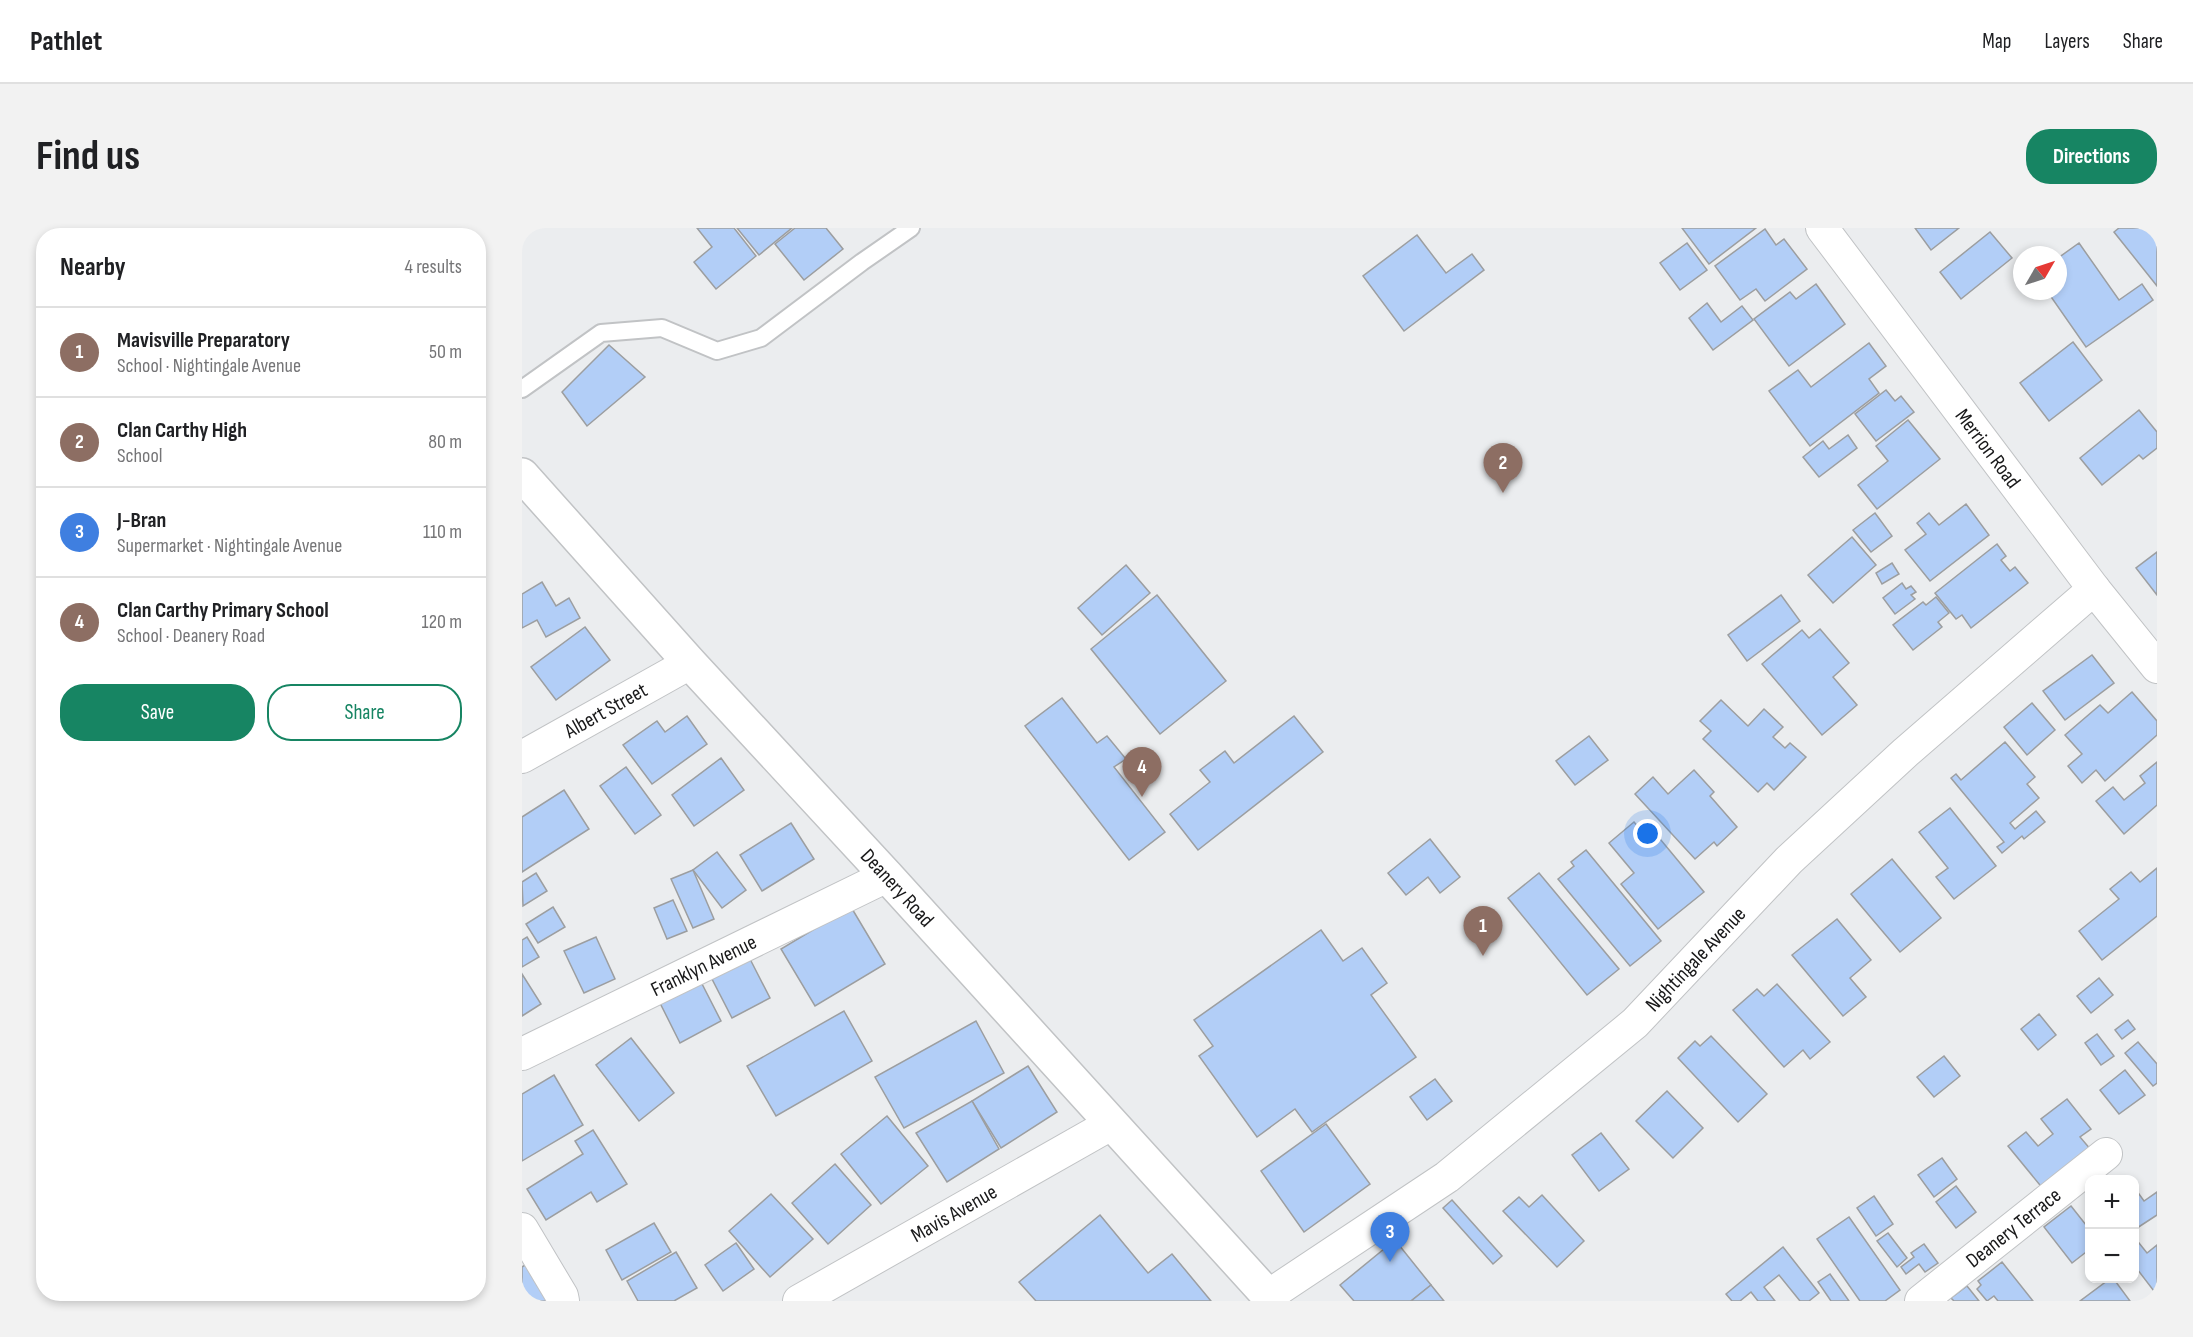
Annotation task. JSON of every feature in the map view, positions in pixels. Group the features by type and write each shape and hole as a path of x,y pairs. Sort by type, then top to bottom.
{"street":[{"name":"Merrion Road","path":"1821,228 2094,589 2157,667"},
{"name":"Deanery Road","path":"522,475 690,663 887,876 1270,1298"},
{"name":"Nightingale Avenue","path":"1270,1298 1446,1178 1635,1023 1789,860 1906,752 2094,589"},
{"name":"Albert Street","path":"522,757 690,663"},
{"name":"Franklyn Avenue","path":"522,1054 887,876"},
{"name":"Mavis Avenue","path":"799,1301 1111,1124"},
{"name":"Deanery Terrace","path":"1921,1301 2106,1154"},
{"path":"522,1229 563,1301"}],"lane":[{"path":"522,389 601,333 662,328 717,351 761,338 911,228"}],"building":[{"path":"697,228 734,228 756,256 716,289 694,262 712,247"},
{"path":"737,228 792,228 759,255"},
{"path":"795,228 826,228 843,249 804,280 775,244"},
{"path":"1682,228 1756,228 1709,264"},
{"path":"1915,228 1959,228 1931,250"},
{"path":"2119,228 2157,228 2157,286 2114,232"},
{"path":"1765,229 1776,245 1784,239 1807,269 1765,301 1756,289 1740,300 1715,266"},
{"path":"1990,232 2012,258 1961,299 1940,272"},
{"path":"1417,235 1446,273 1472,254 1484,270 1404,331 1363,276"},
{"path":"1687,243 1707,270 1680,290 1660,263"},
{"path":"2079,243 2119,300 2142,284 2153,300 2086,347 2053,300 2067,300 2067,252"},
{"path":"1816,284 1845,324 1789,366 1754,319 1790,292 1796,299"},
{"path":"1707,303 1721,322 1742,306 1753,320 1713,350 1689,318"},
{"path":"2073,342 2102,380 2049,421 2020,383"},
{"path":"1869,343 1886,366 1869,379 1879,393 1810,446 1769,391 1798,370 1811,387"},
{"path":"609,345 645,377 587,426 562,392"},
{"path":"1886,390 1895,401 1901,396 1914,412 1876,441 1855,414"},
{"path":"2139,410 2157,432 2157,448 2143,459 2139,455 2102,485 2080,458"},
{"path":"1908,420 1940,459 1877,509 1858,485 1888,461 1876,446"},
{"path":"1848,435 1857,448 1819,477 1803,457 1823,441 1829,449"},
{"path":"1966,504 1989,535 1930,581 1905,550 1926,534 1917,523 1929,513 1939,525"},
{"path":"1875,513 1892,536 1871,552 1853,530"},
{"path":"1852,537 1876,565 1833,603 1808,575"},
{"path":"1997,544 2006,556 2001,560 2010,571 2015,567 2028,583 1971,628 1962,615 1956,619 1935,593"},
{"path":"2157,552 2157,595 2136,568"},
{"path":"1892,563 1899,574 1882,584 1876,573"},
{"path":"1126,565 1150,593 1102,635 1078,608"},
{"path":"542,582 556,606 569,598 580,618 546,637 537,620 522,628 522,594"},
{"path":"1902,583 1906,589 1911,586 1916,592 1911,595 1915,599 1895,614 1883,598"},
{"path":"1157,595 1226,681 1160,734 1091,649"},
{"path":"1781,595 1800,621 1747,661 1728,635"},
{"path":"1936,597 1949,613 1938,622 1942,627 1913,650 1893,625 1923,602 1926,605"},
{"path":"585,627 610,660 556,700 531,667"},
{"path":"1820,629 1849,663 1833,677 1857,705 1822,735 1762,664 1802,630 1809,638"},
{"path":"2092,655 2114,683 2065,720 2043,691"},
{"path":"2132,692 2157,721 2157,735 2105,781 2096,770 2082,783 2068,766 2082,754 2065,735 2100,705 2108,713"},
{"path":"1062,698 1097,743 1107,736 1126,759 1114,767 1165,832 1129,860 1025,726"},
{"path":"1721,700 1748,726 1764,709 1783,727 1773,737 1785,748 1790,743 1806,757 1774,790 1767,783 1758,792 1703,739 1711,731 1700,721"},
{"path":"2032,703 2055,730 2027,755 2004,727"},
{"path":"687,716 707,744 652,784 623,745 657,721 665,732"},
{"path":"1294,716 1323,752 1198,850 1170,814 1210,782 1200,770 1225,751 1234,763"},
{"path":"1589,736 1608,760 1575,785 1556,761"},
{"path":"2005,742 2035,777 2027,784 2039,798 2010,823 2015,829 2036,811 2045,822 2024,839 2022,836 2002,853 1997,847 2004,842 1951,778 1956,774 1961,780"},
{"path":"721,758 744,790 694,826 672,795"},
{"path":"2157,762 2157,805 2124,834 2096,801 2113,787 2124,800 2145,783 2140,776"},
{"path":"626,767 661,815 635,834 600,786"},
{"path":"1694,770 1714,792 1710,796 1737,827 1717,846 1714,842 1695,859 1635,794 1653,777 1668,794"},
{"path":"564,790 589,829 522,872 522,817"},
{"path":"1950,808 1996,866 1954,899 1936,877 1948,868 1919,832"},
{"path":"1634,822 1639,828 1646,822 1704,892 1658,929 1621,884 1634,873 1609,843"},
{"path":"791,823 814,859 762,891 740,855"},
{"path":"1430,839 1460,877 1440,893 1428,877 1406,895 1388,873"},
{"path":"1586,850 1661,941 1630,966 1558,879 1574,866 1571,862"},
{"path":"717,852 746,890 722,908 693,870"},
{"path":"1892,859 1941,918 1900,952 1851,894"},
{"path":"2157,868 2157,916 2102,960 2079,931 2119,899 2110,889 2131,872 2140,882"},
{"path":"693,870 714,919 693,928 671,879"},
{"path":"536,873 547,891 523,906 522,882"},
{"path":"1539,873 1619,969 1587,995 1508,898"},
{"path":"673,900 687,931 667,939 654,908"},
{"path":"553,907 565,927 538,943 526,924"},
{"path":"851,907 885,964 815,1006 781,949"},
{"path":"1837,919 1871,960 1850,978 1866,997 1843,1016 1792,955"},
{"path":"1321,930 1343,961 1362,948 1387,983 1371,995 1416,1057 1312,1132 1295,1109 1257,1137 1199,1056 1213,1046 1194,1020"},
{"path":"527,937 539,957 522,967 522,940"},
{"path":"596,937 615,979 584,993 564,951"},
{"path":"750,959 770,998 732,1018 712,979"},
{"path":"522,974 541,1004 522,1016"},
{"path":"699,978 721,1021 680,1043 658,999"},
{"path":"2099,978 2113,995 2091,1013 2077,996"},
{"path":"1777,984 1830,1042 1810,1059 1803,1050 1784,1067 1733,1010 1757,989 1764,996"},
{"path":"844,1011 872,1061 776,1116 747,1066"},
{"path":"2039,1014 2056,1035 2038,1050 2021,1029"},
{"path":"2128,1020 2135,1029 2122,1039 2115,1030"},
{"path":"976,1021 1004,1073 904,1128 875,1077"},
{"path":"2097,1034 2114,1056 2101,1065 2085,1043"},
{"path":"1711,1036 1767,1094 1738,1122 1678,1058 1695,1041 1700,1046"},
{"path":"631,1038 674,1093 639,1121 596,1065"},
{"path":"2138,1042 2157,1064 2157,1083 2153,1086 2125,1053"},
{"path":"1944,1056 1960,1076 1934,1097 1917,1077"},
{"path":"1028,1066 1057,1112 1001,1148 972,1101"},
{"path":"2125,1070 2145,1095 2119,1114 2100,1090"},
{"path":"554,1075 583,1125 522,1161 522,1094"},
{"path":"1435,1079 1452,1101 1427,1120 1410,1097"},
{"path":"1667,1091 1703,1128 1673,1158 1636,1121"},
{"path":"2067,1099 2091,1129 2080,1137 2091,1150 2044,1190 2008,1146 2026,1132 2038,1146 2053,1134 2041,1119"},
{"path":"972,1101 999,1149 947,1182 916,1133"},
{"path":"887,1116 928,1166 881,1204 841,1154"},
{"path":"1326,1124 1370,1184 1304,1232 1261,1171"},
{"path":"593,1130 627,1184 597,1202 591,1192 546,1220 527,1189 583,1154 575,1141"},
{"path":"1601,1133 1629,1169 1599,1191 1572,1155"},
{"path":"1942,1158 1957,1179 1934,1197 1918,1175"},
{"path":"835,1164 871,1205 828,1244 792,1203"},
{"path":"1956,1186 1976,1212 1956,1228 1936,1202"},
{"path":"2157,1192 2157,1215 2139,1227 2139,1194 2144,1201"},
{"path":"771,1194 813,1239 770,1277 729,1231"},
{"path":"1542,1195 1584,1241 1557,1267 1503,1211 1519,1197 1529,1207"},
{"path":"1874,1196 1893,1224 1876,1236 1857,1208"},
{"path":"1452,1200 1502,1256 1493,1264 1443,1208"},
{"path":"2071,1206 2085,1224 2085,1253 2072,1263 2044,1227"},
{"path":"1100,1215 1148,1273 1172,1254 1211,1301 1036,1301 1019,1282"},
{"path":"1849,1217 1900,1290 1885,1301 1860,1301 1817,1239"},
{"path":"654,1223 671,1252 622,1280 606,1250"},
{"path":"1888,1233 1907,1258 1897,1267 1877,1241"},
{"path":"1395,1240 1431,1285 1411,1301 1354,1301 1340,1285"},
{"path":"736,1243 754,1269 723,1291 705,1265"},
{"path":"2139,1243 2147,1253 2157,1245 2157,1295 2139,1272"},
{"path":"1924,1244 1938,1263 1925,1272 1919,1264 1906,1274 1901,1267 1914,1257 1911,1253"},
{"path":"1783,1247 1819,1293 1809,1301 1800,1301 1779,1275 1764,1287 1775,1301 1758,1301 1751,1292 1740,1301 1732,1301 1726,1294"},
{"path":"676,1252 697,1288 674,1301 638,1301 627,1281"},
{"path":"530,1262 550,1301 522,1301 522,1267"},
{"path":"2002,1262 2033,1301 1998,1301 1994,1296 1987,1301 1977,1289 1981,1285 1978,1281"},
{"path":"1830,1274 1849,1301 1831,1301 1818,1282"},
{"path":"2104,1283 2117,1283 2130,1301 2080,1301"},
{"path":"1431,1285 1444,1301 1411,1301"},
{"path":"1967,1286 1979,1301 1954,1301 1951,1298"}],"place":[{"name":"Clan Carthy High","path":"1503,493"},
{"name":"Clan Carthy Primary School","path":"1142,797"},
{"name":"Mavisville Preparatory","path":"1483,956"},
{"name":"J-Bran","path":"1390,1262"}]}
